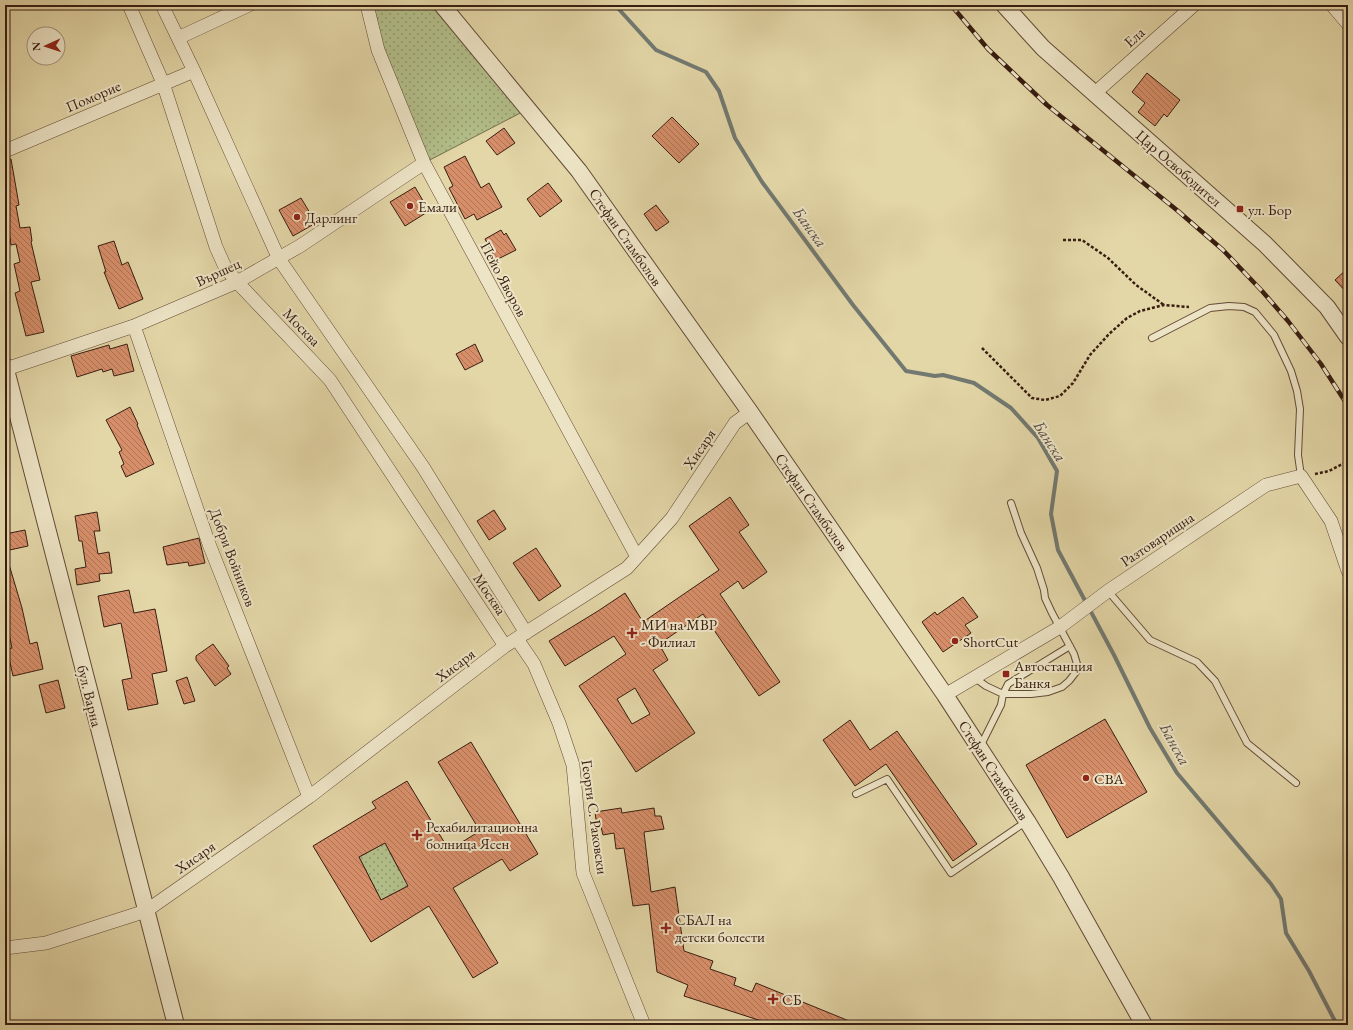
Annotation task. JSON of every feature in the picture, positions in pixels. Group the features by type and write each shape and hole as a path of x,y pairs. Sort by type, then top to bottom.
{"street":[{"name":"Москва","path":"128,5 163,83 216,247 225,267 237,282 330,380 505,646"},
{"name":"Москва","path":"162,5 194,71 279,259 423,467 522,636"},
{"path":"178,38 249,5"},
{"name":"Пейо Яворов","path":"367,5 378,50 424,163 637,558"},
{"name":"Стефан Стамболов","path":"442,5 579,171 750,412 945,694 1027,821 1061,877 1144,1025"},
{"name":"Цар Освободител","path":"1004,5 1043,48 1265,244 1327,307 1348,337"},
{"name":"Ела","path":"1095,93 1194,5"},
{"path":"1332,5 1348,24"},
{"name":"Поморие","path":"5,151 194,71"},
{"name":"Вършец","path":"5,368 134,326 237,282 300,246 424,163"},
{"name":"Добри Войников","path":"134,326 209,544 309,797"},
{"name":"бул. Варна","path":"5,368 176,1025"},
{"name":"Хисаря","path":"5,948 46,943 146,911 309,797 505,646 627,568 672,518 735,423 750,412"},
{"path":"1301,476 1331,521 1348,571"},
{"name":"Разтоварищна","path":"945,694 975,678 1064,624 1108,591 1266,485 1301,476"},
{"name":"Георги С. Раковски","path":"522,636 558,723 573,765 583,873 644,1025"}],"lane":[{"path":"1152,338 1210,308 1229,306 1244,307 1255,312 1274,335 1291,371 1297,391 1300,409 1298,455 1301,476"},
{"path":"975,678 986,686 1003,694 1020,694 1048,692 1062,687 1076,672 1077,664 1064,624 1045,598 1037,568 1021,533 1011,503"},
{"path":"1108,591 1150,640 1197,662 1215,681 1247,743 1296,783"},
{"path":"980,749 1001,705 1003,694 1008,684 1070,646"},
{"path":"856,794 887,779 951,874 1027,821"}],"path":[{"path":"1063,240 1082,240 1108,258 1136,285 1164,305"},
{"path":"982,348 1032,398 1045,400 1060,396 1073,383 1090,355 1109,334 1127,318 1140,311 1164,305 1210,308"},
{"path":"1301,476 1329,471 1348,461"}],"green space":[{"path":"367,5 442,5 528,109 424,163"},
{"path":"385,843 399,870 417,881 381,900 359,857"}],"building":[{"path":"1147,73 1180,100 1167,117 1164,114 1155,126 1138,112 1145,103 1132,92"},
{"path":"672,117 699,144 679,163 652,136"},
{"path":"504,128 515,143 497,155 486,141"},
{"path":"465,156 481,188 489,183 502,207 477,220 474,214 465,219 449,188 453,186 444,167"},
{"path":"11,159 19,205 16,206 20,228 30,227 31,242 40,280 31,282 44,332 26,336 15,293 20,291 14,264 20,262 16,244 11,245 5,205 5,160"},
{"path":"548,183 562,201 540,217 527,199"},
{"name":"Емали","path":"415,187 429,211 405,226 390,202"},
{"name":"Дарлинг","path":"301,198 316,223 293,236 279,210"},
{"path":"656,205 669,222 656,231 644,214"},
{"path":"501,230 504,235 506,233 516,250 496,260 485,239"},
{"path":"114,241 122,265 128,262 143,299 119,309 104,272 106,272 98,246"},
{"path":"1348,268 1348,294 1335,280"},
{"path":"127,344 134,371 114,376 112,369 103,372 102,369 77,377 71,356 109,345 110,349"},
{"path":"475,344 483,361 465,370 456,354"},
{"path":"130,407 154,464 126,477 121,466 124,464 119,452 122,450 106,420"},
{"path":"730,497 749,525 739,532 767,572 743,589 738,581 720,594 780,682 759,696 703,614 659,644 668,660 653,670 695,733 636,772 579,686 626,654 614,636 565,666 549,641 625,593 643,622 719,570 689,526","holes":["635,688 650,714 632,724 617,699"]},
{"path":"494,510 506,529 489,540 477,521"},
{"path":"97,512 100,531 94,531 98,554 109,552 112,573 99,574 100,581 77,585 75,569 86,567 82,541 79,541 75,516"},
{"path":"25,530 28,546 5,551 5,534"},
{"path":"199,538 205,563 189,566 188,562 167,565 163,547"},
{"path":"536,548 561,586 539,601 513,563"},
{"path":"5,561 8,561 22,608 30,644 37,642 43,669 13,676 7,649 12,648 5,615"},
{"path":"129,590 134,613 155,609 167,671 152,674 158,704 128,710 122,680 132,678 121,623 104,627 98,596"},
{"path":"963,597 978,617 965,625 971,633 943,652 922,622 935,612 937,615"},
{"path":"213,644 229,666 227,668 231,674 215,686 196,660 196,656"},
{"path":"187,677 195,701 184,704 176,681"},
{"path":"58,680 65,708 46,713 39,685"},
{"name":"CBA","path":"1105,719 1147,792 1067,838 1026,765"},
{"path":"850,720 870,750 897,731 977,844 953,861 886,764 855,786 823,740"},
{"path":"471,742 538,854 510,871 502,859 453,888 498,963 473,978 429,906 371,942 313,846 376,808 372,802 407,781 449,850 480,831 438,762","holes":["385,843 408,886 381,900 359,857"]},
{"name":"СБАЛ на детски болести","path":"621,808 622,813 654,808 655,816 661,816 664,829 644,832 651,892 675,887 684,951 713,961 710,969 736,978 734,985 752,992 756,983 859,1025 774,1025 684,996 688,985 657,972 649,904 633,906 624,848 616,849 614,833 603,835 601,827 597,827 595,812"}],"waterway":[{"name":"Банска","path":"615,5 656,50 706,72 719,91 735,138 762,182 853,305 906,371 935,376 943,375 974,383 1011,408 1038,438 1057,471 1051,514 1058,550 1114,655 1150,728 1177,773 1271,884 1281,899 1286,933 1309,971 1337,1025"}],"railway":[{"path":"951,5 988,49 1047,105 1178,211 1223,250 1288,321 1321,364 1348,406"}],"place":[{"name":"Емали","path":"410,206"},
{"name":"ул. Бор","path":"1240,209"},
{"name":"Дарлинг","path":"297,217"},
{"name":"МИ на МВР - Филиал","path":"632,633"},
{"name":"ShortCut","path":"955,641"},
{"name":"Автостанция Банкя","path":"1006,674"},
{"name":"CBA","path":"1086,778"},
{"name":"Рехабилитационна болница Ясен","path":"417,835"},
{"name":"СБАЛ на детски болести","path":"666,928"},
{"name":"СБ","path":"773,999"}]}
